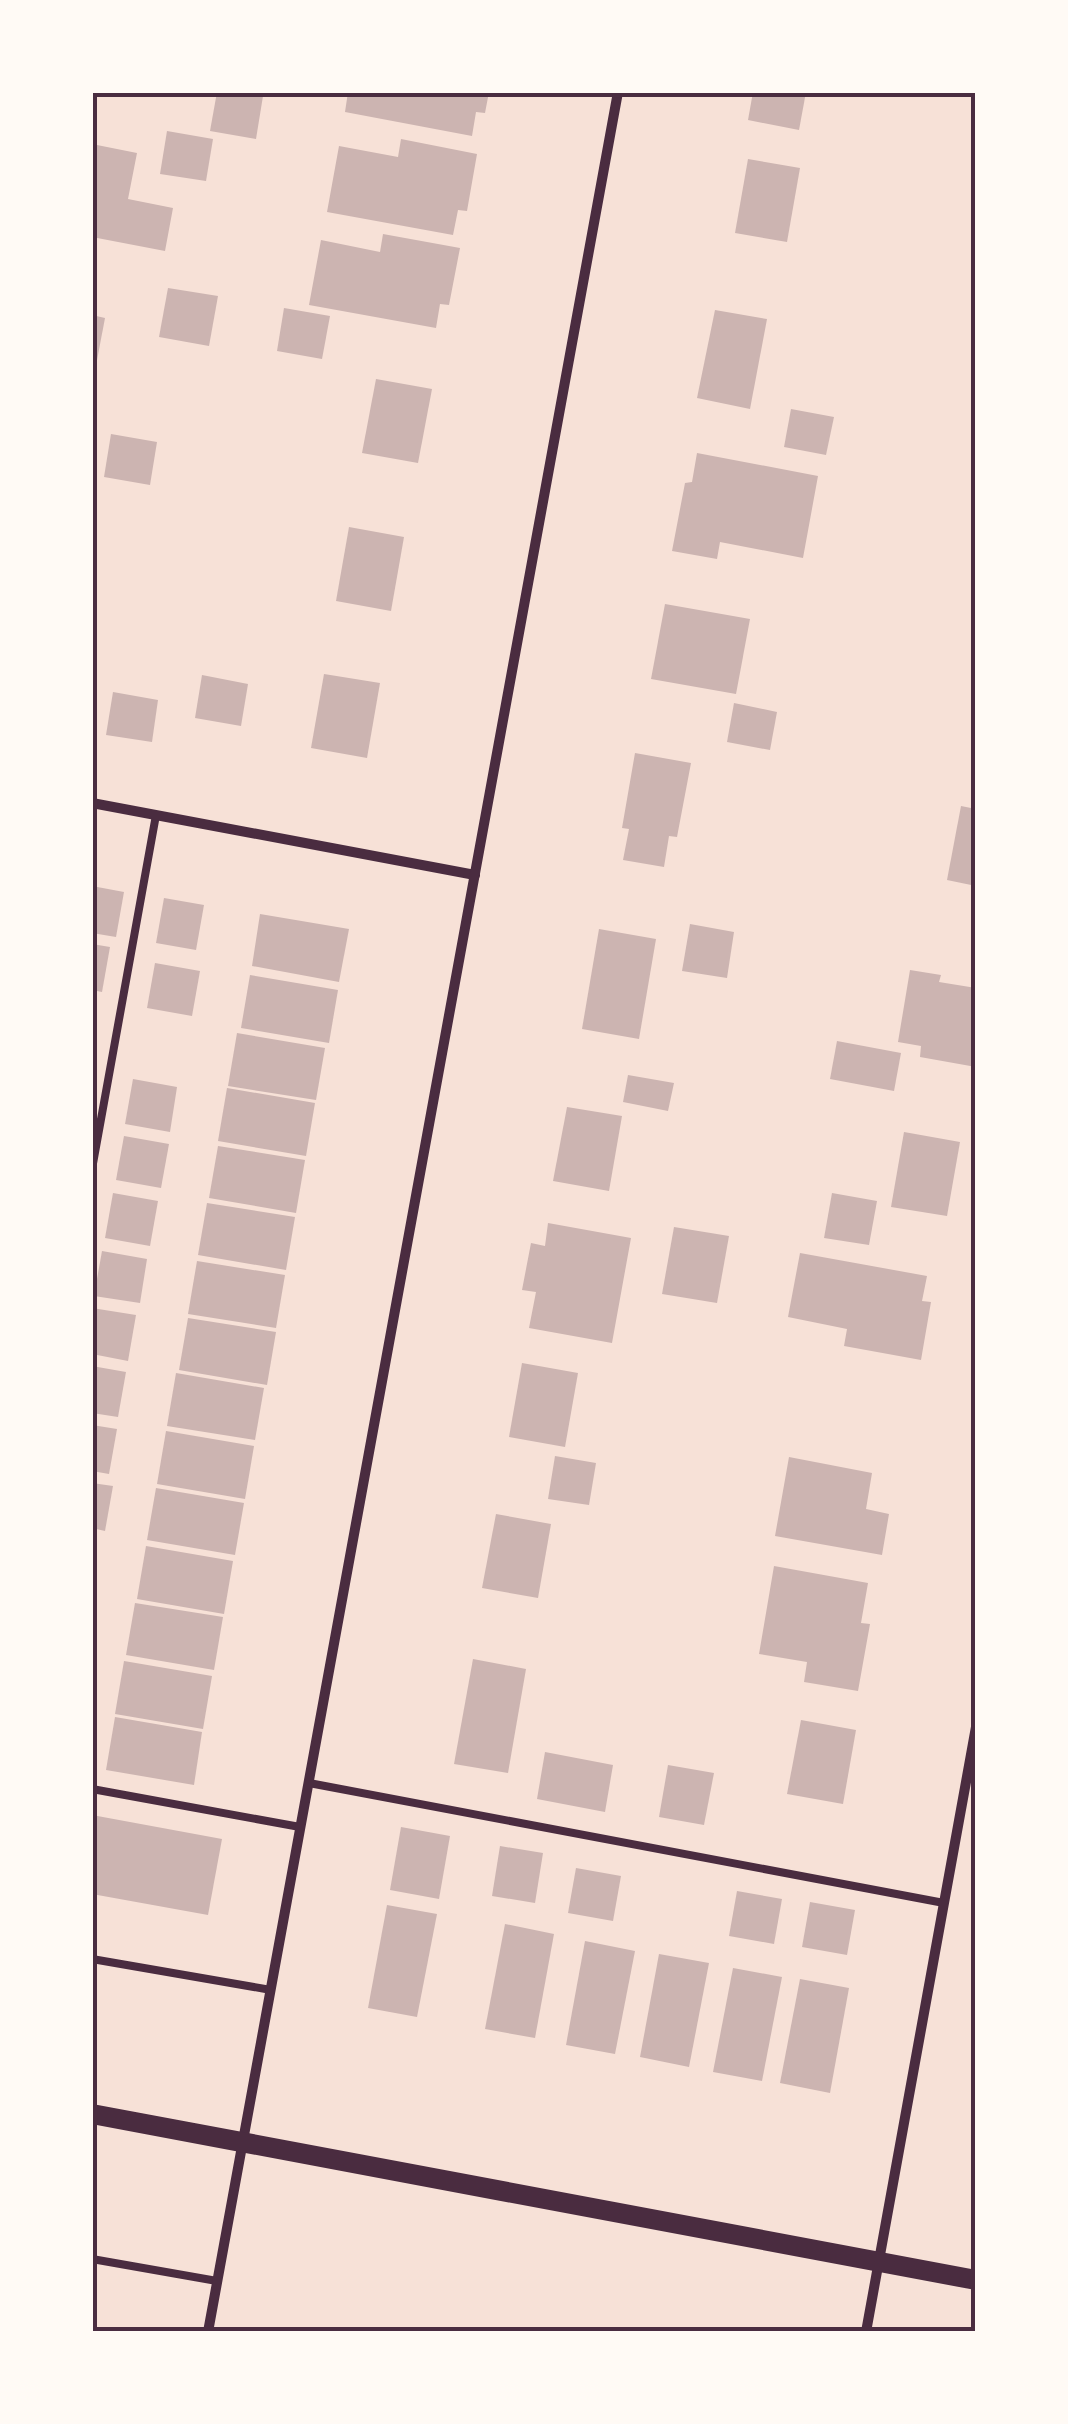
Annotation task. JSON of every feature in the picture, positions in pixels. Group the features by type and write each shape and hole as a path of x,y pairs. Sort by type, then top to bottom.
{"main road":[{"path":"92,2114 976,2280"}],"street":[{"path":"208,2332 618,92"},
{"path":"92,803 475,875"},
{"path":"866,2332 976,1727"}],"lane":[{"path":"92,1169 156,815"},
{"path":"309,1783 944,1903"},
{"path":"92,1789 300,1827"},
{"path":"92,1959 271,1990"},
{"path":"92,2259 217,2282"}],"building":[{"path":"217,92 263,96 256,139 210,131"},
{"path":"348,92 489,92 485,113 476,112 472,136 345,112"},
{"path":"753,92 806,92 799,130 748,120"},
{"path":"167,131 213,139 206,181 160,174"},
{"path":"401,139 477,154 467,211 458,210 453,235 327,212 339,146 398,157"},
{"path":"92,144 137,153 128,199 173,208 165,251 92,237"},
{"path":"748,159 800,168 787,242 735,233"},
{"path":"383,234 460,248 449,305 440,304 436,328 309,305 321,240 380,252"},
{"path":"168,288 218,296 209,346 159,337"},
{"path":"284,308 330,316 322,359 277,351"},
{"path":"715,310 767,319 750,409 697,398"},
{"path":"92,315 105,318 94,376 92,376"},
{"path":"376,379 432,389 418,463 362,453"},
{"path":"791,409 834,417 826,455 784,447"},
{"path":"111,434 157,442 150,485 104,477"},
{"path":"697,453 818,476 803,558 720,542 717,559 672,551 685,483 692,482"},
{"path":"349,527 404,537 391,611 336,601"},
{"path":"665,604 750,619 736,694 651,679"},
{"path":"324,674 380,683 367,758 311,748"},
{"path":"202,675 248,684 241,726 195,718"},
{"path":"113,692 158,700 152,742 106,735"},
{"path":"734,703 777,712 770,750 727,742"},
{"path":"635,753 691,763 677,837 669,836 664,867 623,860 629,829 622,828"},
{"path":"961,806 976,809 976,886 947,880"},
{"path":"92,886 124,892 116,937 92,933"},
{"path":"164,898 204,905 196,950 156,943"},
{"path":"260,914 349,929 339,982 252,966"},
{"path":"690,924 734,932 727,978 682,971"},
{"path":"599,929 656,939 639,1039 582,1029"},
{"path":"92,944 110,947 102,992 92,990"},
{"path":"155,963 200,971 192,1016 147,1008"},
{"path":"910,970 941,975 939,982 976,988 976,1067 920,1057 921,1046 898,1042"},
{"path":"250,975 338,990 329,1043 241,1028"},
{"path":"237,1033 325,1048 316,1100 228,1086"},
{"path":"837,1041 901,1053 894,1091 830,1079"},
{"path":"628,1075 674,1083 668,1111 623,1102"},
{"path":"133,1079 177,1087 170,1132 125,1124"},
{"path":"227,1088 315,1103 306,1156 218,1141"},
{"path":"567,1107 622,1116 609,1191 553,1181"},
{"path":"904,1132 960,1142 947,1216 891,1207"},
{"path":"124,1136 169,1144 161,1188 116,1180"},
{"path":"218,1146 305,1160 296,1213 209,1198"},
{"path":"113,1193 158,1201 150,1246 105,1238"},
{"path":"832,1193 877,1201 869,1245 824,1238"},
{"path":"207,1203 295,1217 286,1270 198,1255"},
{"path":"548,1223 631,1238 612,1343 529,1328 536,1292 522,1290 531,1243 545,1246"},
{"path":"674,1227 729,1236 717,1303 662,1294"},
{"path":"102,1251 147,1259 140,1303 94,1296"},
{"path":"800,1253 927,1276 922,1301 931,1302 921,1360 844,1346 847,1329 788,1317"},
{"path":"197,1261 285,1275 276,1328 188,1314"},
{"path":"92,1308 136,1315 128,1361 92,1354"},
{"path":"188,1318 276,1332 267,1385 179,1370"},
{"path":"522,1363 578,1373 565,1447 509,1437"},
{"path":"92,1366 126,1372 118,1417 92,1413"},
{"path":"176,1373 264,1388 255,1440 167,1426"},
{"path":"92,1425 117,1429 109,1474 92,1471"},
{"path":"166,1431 254,1446 245,1499 157,1484"},
{"path":"555,1456 596,1463 589,1505 548,1499"},
{"path":"789,1457 872,1473 866,1509 889,1514 882,1555 775,1536"},
{"path":"92,1483 113,1486 105,1531 92,1528"},
{"path":"156,1488 244,1503 235,1555 147,1540"},
{"path":"496,1514 551,1524 538,1598 482,1588"},
{"path":"146,1546 233,1561 224,1614 137,1599"},
{"path":"774,1566 868,1583 861,1623 870,1624 858,1691 804,1682 807,1662 759,1654"},
{"path":"135,1603 223,1617 214,1670 126,1655"},
{"path":"473,1659 526,1669 508,1773 454,1764"},
{"path":"124,1661 212,1676 203,1729 115,1714"},
{"path":"115,1717 202,1732 194,1785 106,1770"},
{"path":"801,1720 856,1730 843,1804 787,1794"},
{"path":"545,1752 613,1765 605,1812 537,1799"},
{"path":"668,1765 714,1773 704,1825 659,1817"},
{"path":"92,1815 222,1839 208,1915 92,1894"},
{"path":"401,1827 450,1836 439,1899 390,1890"},
{"path":"500,1846 543,1853 535,1903 492,1896"},
{"path":"576,1868 621,1876 613,1921 568,1913"},
{"path":"737,1891 782,1899 774,1944 729,1936"},
{"path":"810,1902 855,1910 847,1955 802,1947"},
{"path":"387,1905 437,1914 417,2017 368,2008"},
{"path":"505,1924 554,1934 535,2038 485,2029"},
{"path":"585,1941 635,1951 615,2054 566,2045"},
{"path":"659,1954 709,1963 689,2067 640,2057"},
{"path":"733,1968 782,1977 762,2081 713,2072"},
{"path":"800,1979 849,1988 830,2093 780,2083"}]}
